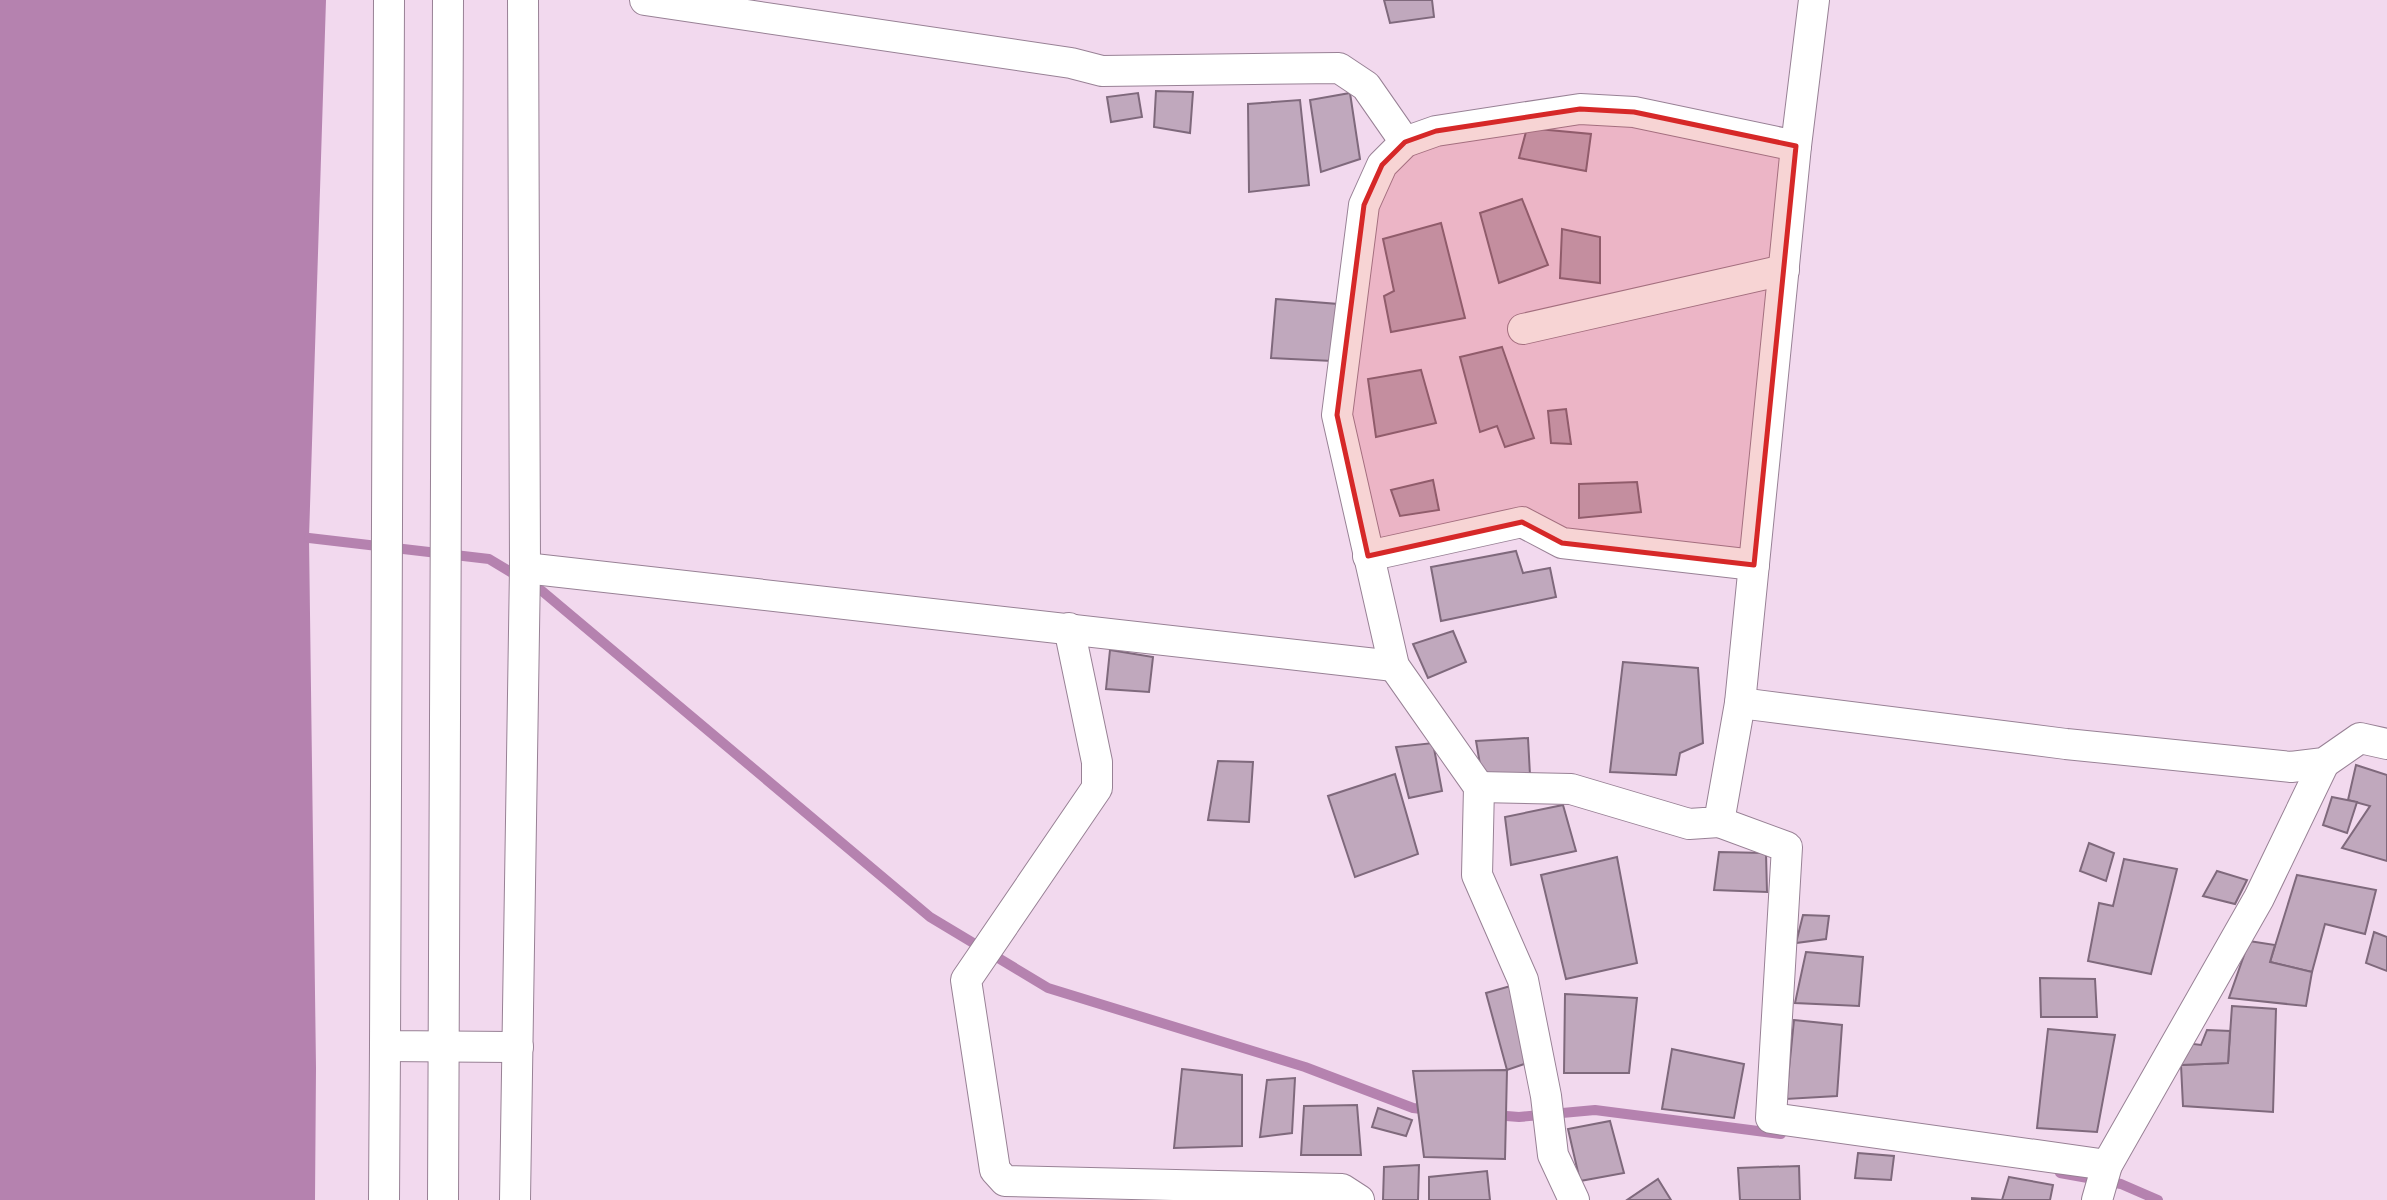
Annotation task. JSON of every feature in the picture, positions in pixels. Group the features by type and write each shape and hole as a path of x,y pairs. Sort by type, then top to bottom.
{"street":[{"path":"384,1200 389,0"},
{"path":"443,1200 448,0"},
{"path":"515,1200 526,568 523,0"},
{"path":"645,0 1071,63 1102,71 1339,68 1366,86 1405,142"},
{"path":"1719,822 1740,703 1796,146 1814,0"},
{"path":"1574,1200 1553,1155 1546,1096 1523,980 1477,875 1479,787 1394,666 1337,415 1364,205 1382,165 1405,142 1436,131 1580,109 1634,112 1796,146"},
{"path":"1523,329 1784,270"},
{"path":"1368,556 1522,522 1562,543 1754,565"},
{"path":"526,568 1394,666"},
{"path":"1069,628 1097,762 1097,788 965,980 995,1170 1005,1181 1342,1189 1359,1200"},
{"path":"1740,703 2066,744 2291,767 2324,763 2360,738 2387,744"},
{"path":"2097,1200 2107,1165 2259,898 2324,763"},
{"path":"1479,787 1571,789 1689,824 1719,822 1787,847 1771,1118 2107,1165"},
{"path":"385,1046 518,1046"}],"highlighted area":[{"path":"1580,109 1634,112 1796,146 1754,565 1562,543 1522,522 1368,556 1337,415 1364,205 1382,165 1405,142 1436,131"}],"shaded area":[{"path":"0,0 326,0 309,538 316,1068 315,1200 0,1200"}],"building":[{"path":"1384,0 1432,0 1434,17 1390,23"},
{"path":"1156,91 1193,92 1190,133 1154,127"},
{"path":"1138,93 1142,117 1111,122 1107,97"},
{"path":"1350,93 1360,159 1321,172 1310,100"},
{"path":"1300,100 1309,185 1249,192 1248,104"},
{"path":"1527,128 1591,134 1586,171 1519,158"},
{"path":"1522,199 1548,265 1499,283 1480,213"},
{"path":"1441,223 1465,318 1391,332 1384,296 1394,291 1383,239"},
{"path":"1562,229 1600,237 1600,283 1560,278"},
{"path":"1276,299 1338,304 1332,361 1271,358"},
{"path":"1502,347 1534,438 1505,447 1497,426 1480,432 1460,357"},
{"path":"1421,370 1436,423 1376,437 1368,379"},
{"path":"1566,409 1571,444 1551,443 1548,411"},
{"path":"1433,480 1439,510 1400,516 1391,490"},
{"path":"1637,482 1641,512 1579,518 1579,484"},
{"path":"1516,551 1523,573 1550,568 1556,597 1441,621 1431,567"},
{"path":"1453,631 1466,662 1428,678 1413,644"},
{"path":"1110,650 1153,657 1149,692 1106,689"},
{"path":"1623,662 1698,668 1703,743 1680,753 1676,775 1610,772"},
{"path":"1528,738 1530,775 1482,776 1476,741"},
{"path":"1433,743 1442,791 1409,798 1396,747"},
{"path":"1218,761 1253,762 1249,822 1208,820"},
{"path":"2356,765 2387,775 2387,861 2342,848 2370,806 2348,800"},
{"path":"1395,774 1418,854 1355,877 1328,796"},
{"path":"2332,797 2357,802 2347,833 2323,825"},
{"path":"1563,805 1576,851 1511,865 1505,817"},
{"path":"2089,843 2114,853 2106,881 2080,871"},
{"path":"1719,852 1766,853 1767,892 1714,890"},
{"path":"1617,857 1637,963 1566,979 1541,875"},
{"path":"2124,859 2177,869 2151,974 2088,961 2099,903 2113,906"},
{"path":"2217,871 2247,880 2235,904 2203,896"},
{"path":"2297,875 2376,890 2365,934 2325,924 2312,972 2270,962"},
{"path":"1803,915 1829,916 1826,939 1796,943"},
{"path":"2374,932 2387,937 2387,971 2366,963"},
{"path":"2249,941 2275,945 2270,962 2312,972 2306,1006 2229,998"},
{"path":"1806,952 1863,957 1859,1006 1795,1003"},
{"path":"2040,978 2095,979 2097,1017 2041,1017"},
{"path":"1514,985 1530,1062 1507,1070 1486,993"},
{"path":"1565,994 1637,998 1629,1073 1564,1073"},
{"path":"2232,1006 2276,1009 2273,1112 2183,1106 2181,1065 2228,1063"},
{"path":"1794,1020 1842,1025 1837,1096 1786,1099"},
{"path":"2048,1029 2115,1035 2097,1132 2037,1128"},
{"path":"2207,1030 2230,1031 2228,1063 2181,1065 2186,1043 2201,1045"},
{"path":"1672,1049 1744,1064 1734,1118 1662,1109"},
{"path":"1182,1069 1242,1075 1242,1146 1174,1148"},
{"path":"1507,1070 1505,1159 1424,1157 1413,1071"},
{"path":"1295,1078 1292,1133 1260,1137 1267,1080"},
{"path":"1357,1105 1361,1155 1301,1155 1304,1106"},
{"path":"1378,1108 1412,1120 1406,1136 1372,1127"},
{"path":"1610,1121 1624,1173 1580,1181 1568,1129"},
{"path":"1858,1153 1894,1156 1891,1180 1855,1178"},
{"path":"1419,1165 1418,1200 1383,1200 1384,1167"},
{"path":"1799,1166 1800,1200 1740,1200 1738,1168"},
{"path":"1487,1171 1490,1200 1429,1200 1429,1177"},
{"path":"2009,1177 2053,1185 2050,1200 2002,1200"},
{"path":"1658,1179 1671,1200 1627,1200"}],"waterway":[{"path":"309,538 489,559 542,591 930,917 1048,988 1305,1067 1413,1108 1430,1110"},
{"path":"1494,1115 1519,1117 1595,1110 1781,1134"},
{"path":"2060,1173 2121,1184 2158,1200"}]}
